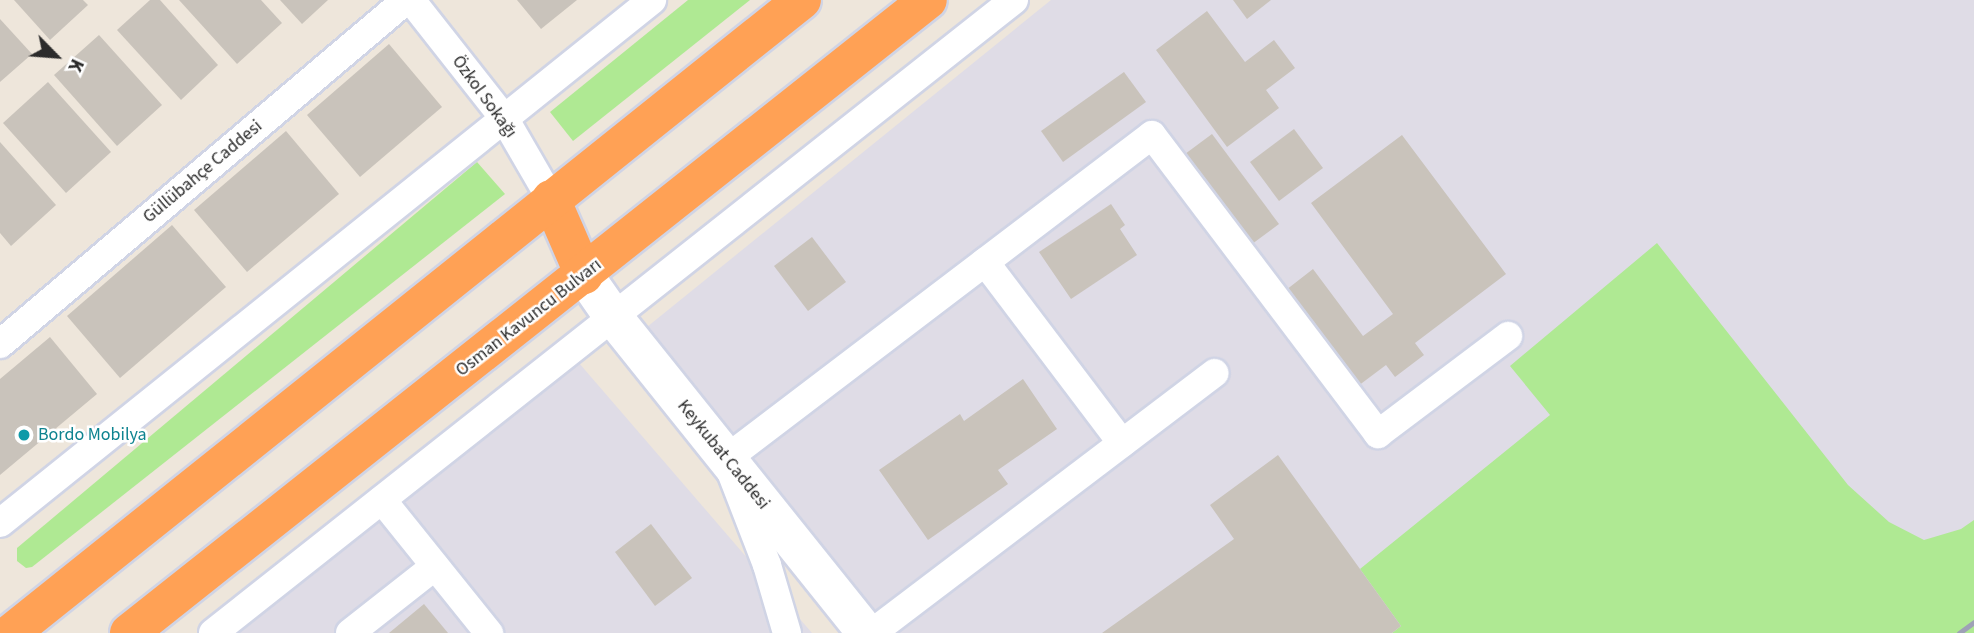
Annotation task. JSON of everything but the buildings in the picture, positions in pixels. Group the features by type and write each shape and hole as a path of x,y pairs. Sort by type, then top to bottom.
{"highway":[{"path":"11,633 802,0"},
{"name":"Osman Kavuncu Bulvarı","path":"129,633 928,0"},
{"path":"551,199 584,275"}],"street":[{"name":"Özkol Sokağı","path":"409,0 504,118 551,199"},
{"name":"Güllübahçe Caddesi","path":"0,344 409,0"},
{"path":"0,523 652,0"},
{"path":"213,633 1014,0"},
{"path":"787,633 768,565 726,459 1152,135 1378,434 1508,336"},
{"path":"985,262 1122,443"},
{"name":"Keykubat Caddesi","path":"584,275 614,318 866,633"},
{"path":"872,633 1214,373"},
{"path":"382,500 489,633"},
{"path":"350,633 435,566"}],"shaded area":[{"path":"1051,0 1974,0 1974,633 890,633 647,327"},
{"path":"560,341 812,633 199,633"}],"green space":[{"path":"688,0 750,0 573,141 550,112"},
{"path":"477,162 505,194 32,567 26,568 17,561 17,548"},
{"path":"1657,243 1848,485 1889,522 1924,540 1961,529 1974,520 1974,633 1392,633 1401,626 1360,569 1550,415 1510,366"}],"railway":[{"path":"1959,633 1974,622"}],"place":[{"name":"Bordo Mobilya","path":"24,435"}]}
